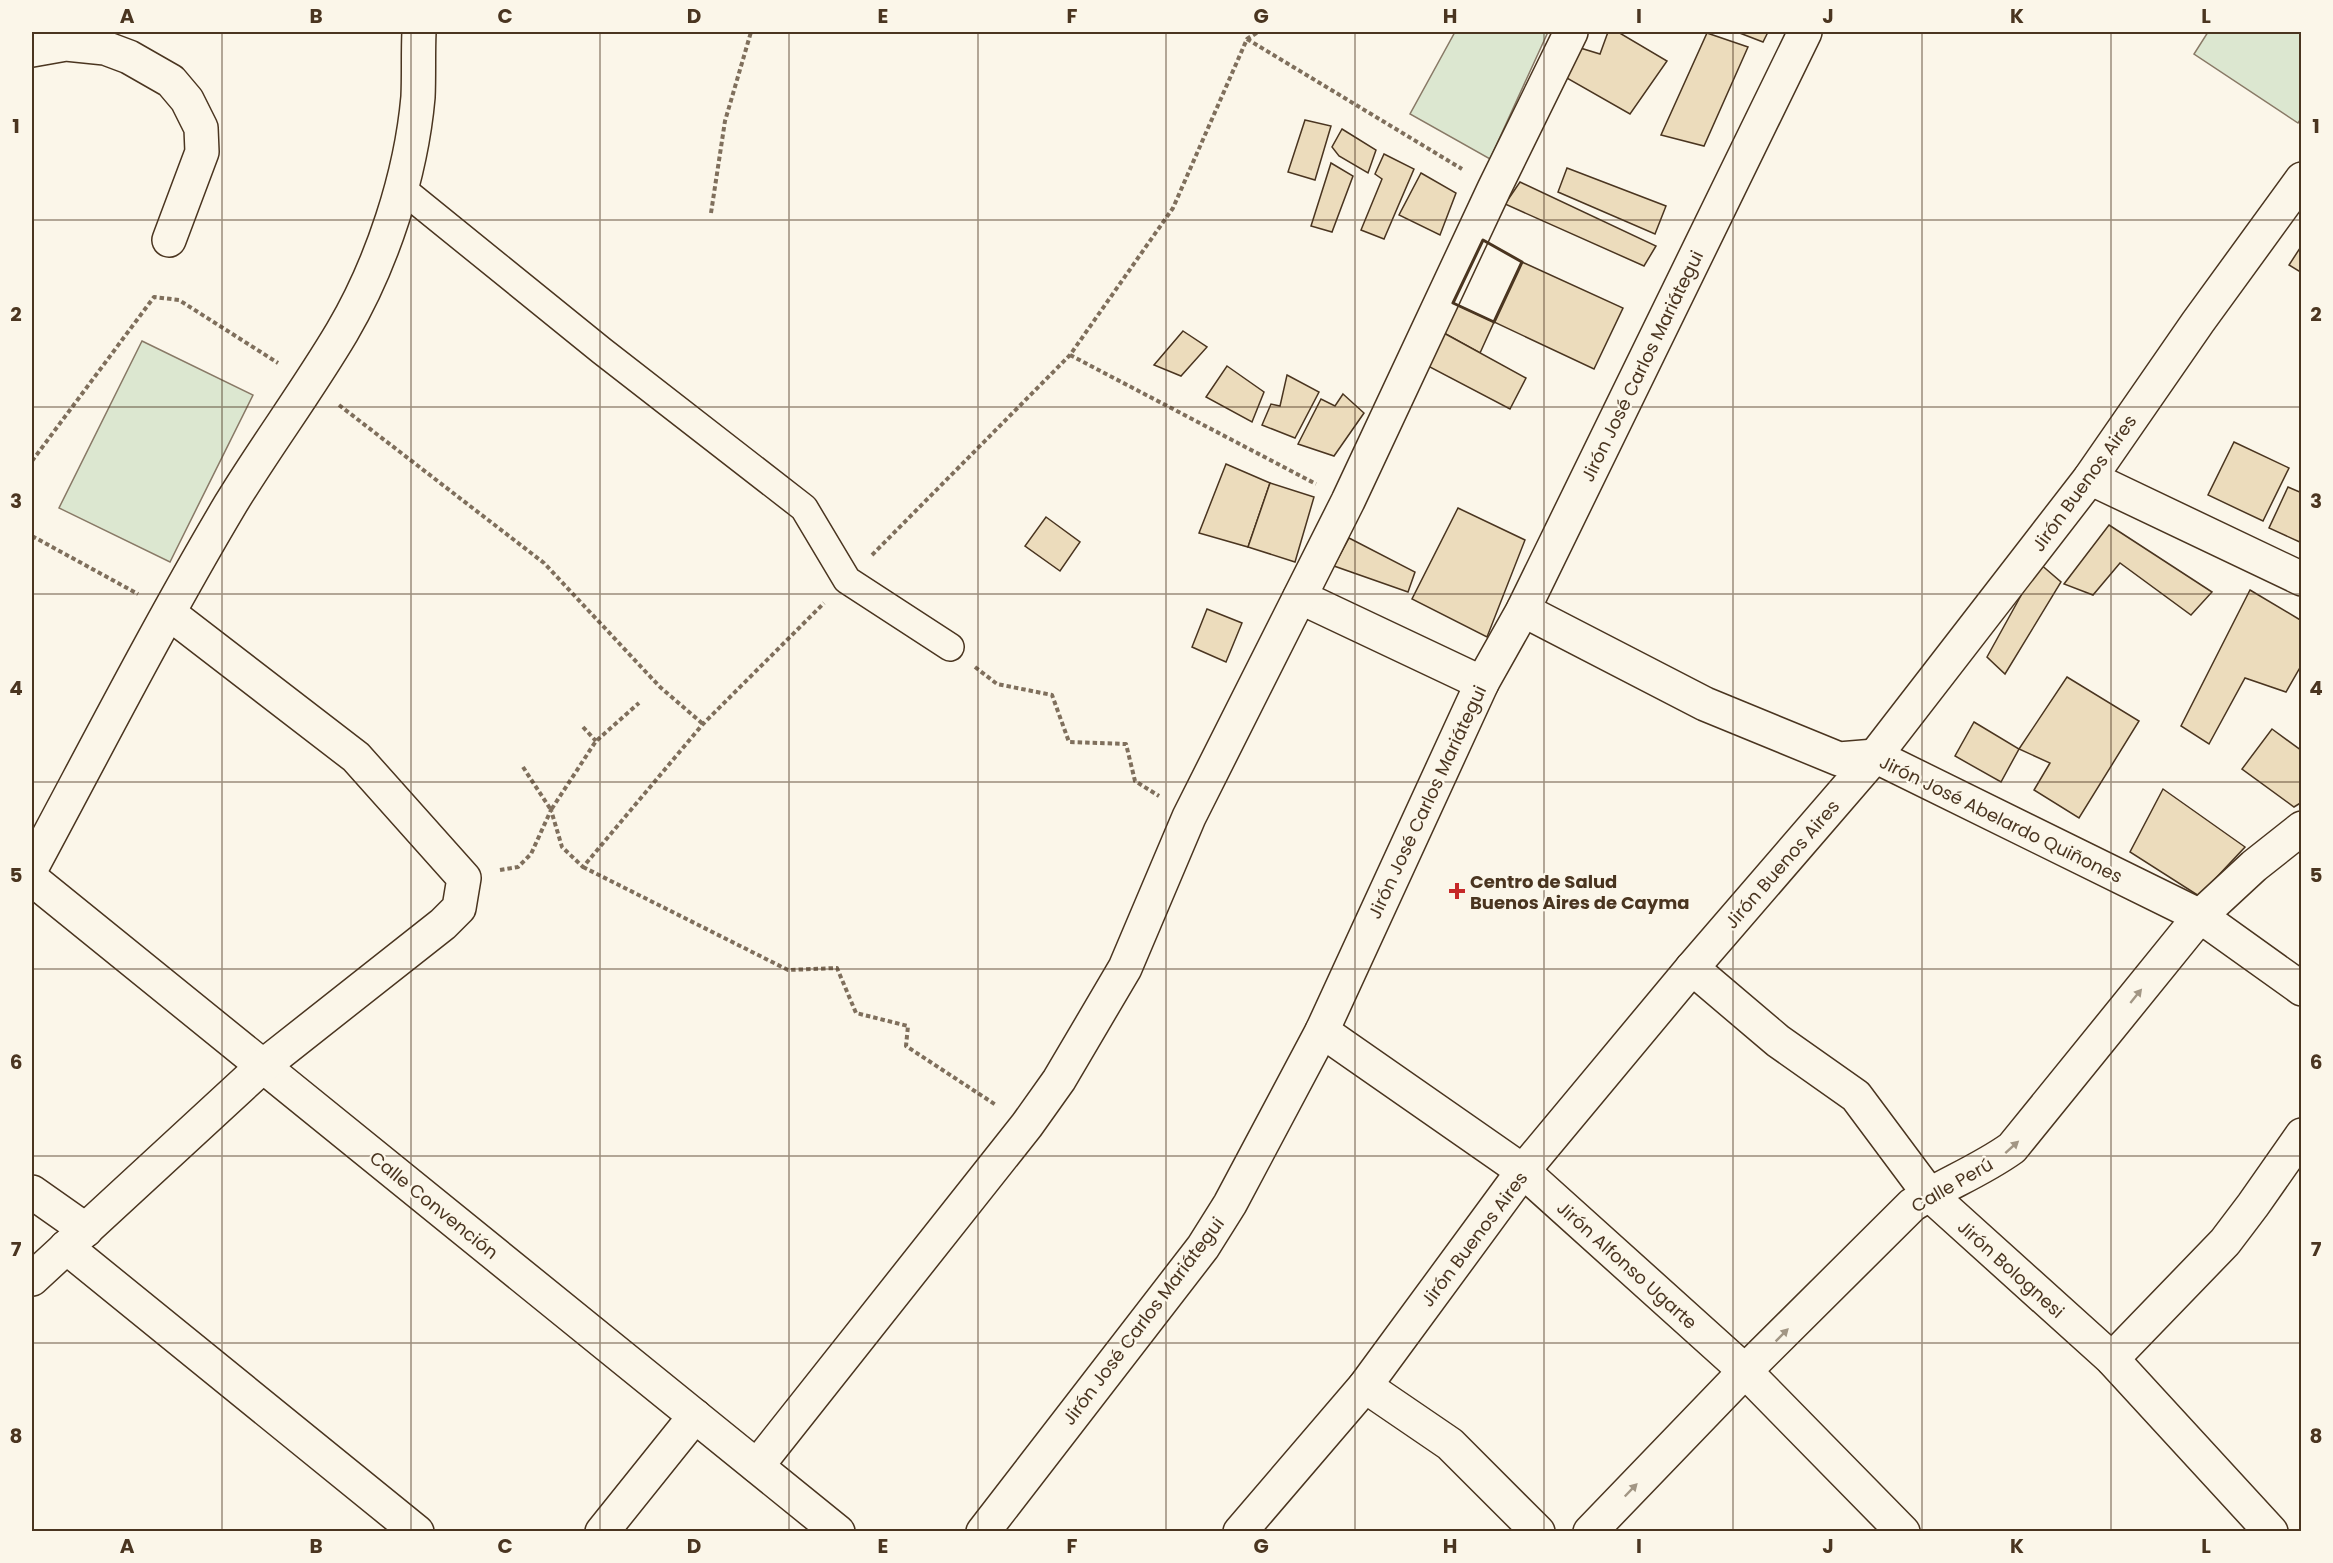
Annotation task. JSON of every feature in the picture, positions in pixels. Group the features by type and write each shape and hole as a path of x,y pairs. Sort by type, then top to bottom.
{"street":[{"path":"32,867 169,613 231,505 343,331 375,265 402,189 412,138 418,97 419,32"},
{"path":"757,1466 1027,1125 1059,1080 1125,968 1189,817 1348,501 1494,189 1571,32"},
{"name":"Jirón José Carlos Mariátegui","path":"983,1532 1203,1247 1249,1170 1322,1031 1482,683 1523,610 1804,32"},
{"path":"32,50 66,44 105,48 129,57 171,81 187,100 201,128 202,152 169,240"},
{"name":"Jirón Buenos Aires","path":"1240,1532 1365,1386 1523,1172 1692,968 1875,756 2090,478 2301,179"},
{"path":"402,189 602,351 804,508 847,580 950,647"},
{"path":"2090,478 2301,579"},
{"path":"1300,597 1482,683"},
{"name":"Jirón José Abelardo Quiñones","path":"1523,610 1705,704 1839,759 1875,756 2200,916 2301,989"},
{"path":"32,1279 263,1066 443,924 459,908 464,878 356,757 169,613"},
{"name":"Calle Perú","path":"1590,1532 1745,1371 1912,1205 1929,1194 1988,1165 2012,1148 2200,916 2254,866 2301,828"},
{"name":"Calle Convención","path":"32,879 838,1532"},
{"name":"Jirón Bolognesi","path":"1692,968 1778,1041 1856,1096 1929,1194 2112,1359 2271,1532"},
{"name":"Jirón Alfonso Ugarte","path":"1322,1031 1523,1172 1745,1371 1903,1532"},
{"path":"2112,1359 2225,1242 2301,1134"},
{"path":"32,1192 76,1239 417,1532"},
{"path":"1365,1386 1450,1444 1538,1532"},
{"path":"602,1532 695,1416"}],"path":[{"path":"711,213 725,121 751,32"},
{"path":"583,867 703,724 1070,355 1173,208 1247,39 1258,32"},
{"path":"1247,39 1494,189"},
{"path":"32,462 154,297 179,300 309,382 544,563 660,687 703,724"},
{"path":"1070,355 1348,501"},
{"path":"32,536 129,588 169,613"},
{"path":"950,647 997,684 1052,695 1070,742 1126,744 1135,781 1189,817"},
{"path":"464,878 518,867 531,854 551,810 596,741 639,703"},
{"path":"583,727 596,741"},
{"path":"523,767 551,810 562,847 583,867 788,970 837,968 856,1013 908,1026 906,1046 1027,1125"}],"green space":[{"path":"1455,32 1548,32 1490,159 1410,114"},
{"path":"2208,32 2301,32 2302,117 2298,123 2194,54"},
{"path":"142,341 253,395 170,562 59,508"}],"building":[{"path":"1608,32 1618,32 1667,61 1630,114 1565,77 1577,47 1600,54"},
{"path":"1737,32 1768,32 1763,42"},
{"path":"1707,33 1748,47 1704,146 1661,135"},
{"path":"1305,120 1331,126 1315,180 1288,172"},
{"path":"1342,129 1376,150 1368,173 1339,156 1332,147"},
{"path":"1384,154 1414,169 1384,239 1361,230 1382,179 1375,174"},
{"path":"1331,163 1353,176 1332,232 1311,226"},
{"path":"1567,168 1666,206 1655,234 1558,192"},
{"path":"1421,173 1456,193 1440,235 1399,215"},
{"path":"1520,182 1656,246 1644,266 1505,204"},
{"path":"2302,245 2302,273 2289,265"},
{"path":"1522,262 1623,308 1594,369 1494,322"},
{"path":"1453,303 1494,322 1480,353 1442,332"},
{"path":"1183,331 1207,347 1181,376 1154,365"},
{"path":"1442,332 1526,378 1510,409 1426,365"},
{"path":"1227,366 1264,392 1252,422 1206,397"},
{"path":"1287,375 1319,392 1295,438 1262,425 1271,404 1280,406"},
{"path":"1343,394 1364,413 1334,456 1298,444 1321,399 1335,406"},
{"path":"2234,442 2289,468 2263,521 2208,495"},
{"path":"1226,464 1270,483 1248,547 1199,533"},
{"path":"1270,483 1314,497 1295,562 1248,547"},
{"path":"2288,487 2302,493 2302,543 2269,528"},
{"path":"1458,508 1525,540 1487,637 1412,599"},
{"path":"1046,517 1080,542 1060,571 1025,546"},
{"path":"2109,525 2212,592 2191,615 2120,563 2093,595 2064,584"},
{"path":"1349,538 1415,572 1408,592 1334,566"},
{"path":"2039,563 2061,582 2005,674 1987,657"},
{"path":"2250,590 2302,621 2302,664 2286,692 2245,678 2209,744 2181,726"},
{"path":"1207,609 1242,623 1226,662 1192,647"},
{"path":"2067,677 2139,721 2079,818 2034,790 2050,763 2019,749"},
{"path":"1974,722 2019,749 2001,782 1955,756"},
{"path":"2272,729 2302,751 2302,802 2294,807 2242,769"},
{"path":"2163,789 2245,847 2199,896 2130,852"}],"wall":[{"path":"1483,240 1522,262 1494,322 1453,303 1483,240"}],"place":[{"name":"Centro de Salud Buenos Aires de Cayma","path":"1457,891"}]}
